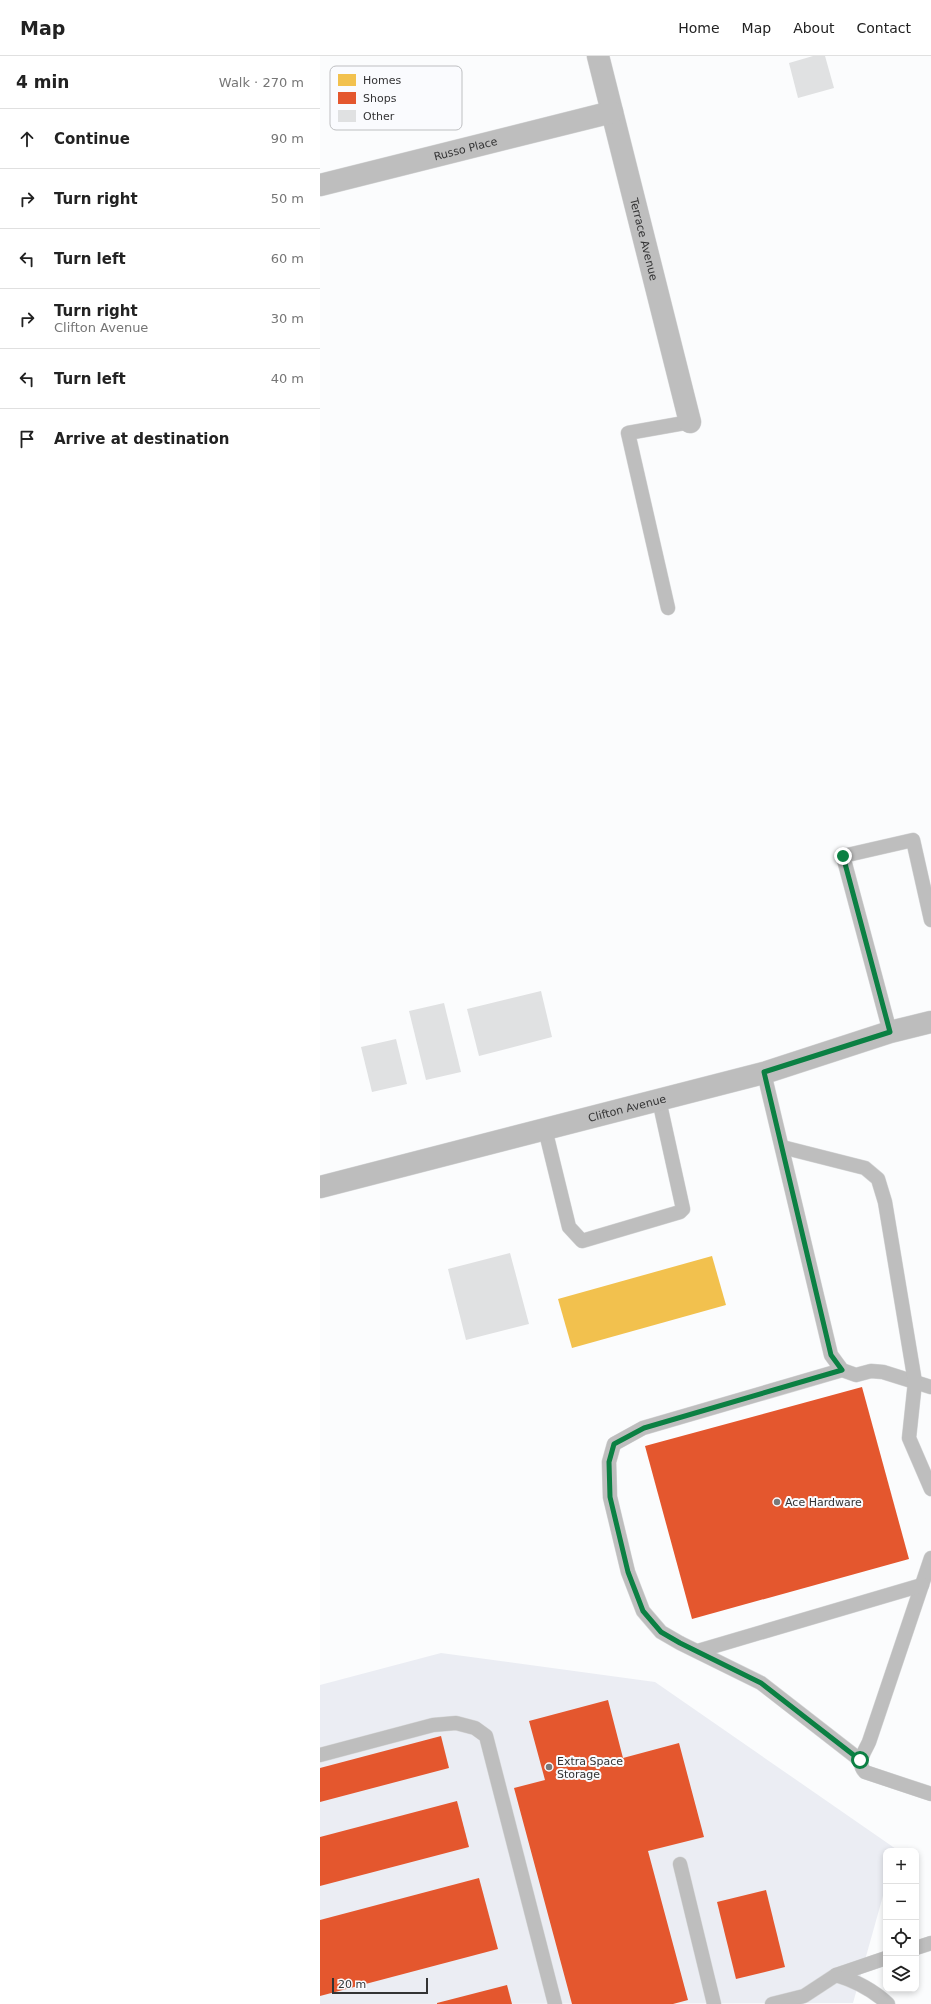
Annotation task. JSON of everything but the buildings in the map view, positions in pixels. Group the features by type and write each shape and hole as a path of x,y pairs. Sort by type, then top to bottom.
{"street":[{"name":"Terrace Avenue","path":"598,56 690,422"},
{"name":"Russo Place","path":"320,186 612,112"},
{"name":"Clifton Avenue","path":"320,1187 764,1072 890,1032 931,1022"}],"lane":[{"path":"668,608 628,433 690,422"},
{"path":"890,1032 843,856 913,840 931,920"},
{"path":"764,1072 831,1355 842,1370 856,1375 871,1371 883,1372 931,1387"},
{"path":"545,1129 569,1227 582,1241 680,1212 683,1208 659,1100"},
{"path":"782,1147 865,1168 878,1180 885,1202 915,1382 910,1438 931,1489"},
{"path":"842,1370 644,1428 614,1444 609,1462 610,1497 628,1572 643,1611 661,1632 761,1683 860,1760"},
{"path":"931,1558 868,1742 860,1760 860,1765 865,1772 931,1794"},
{"path":"698,1651 922,1585"},
{"path":"320,1755 434,1726 456,1723 475,1728 486,1736 555,2004"},
{"path":"680,1864 714,2004"},
{"path":"919,1947 931,1943"},
{"path":"772,2004 804,1996 836,1975 883,1959"},
{"path":"836,1975 853,1980 880,1997 888,2004"}],"shaded area":[{"name":"Extra Space Storage","path":"441,1653 655,1682 895,1848 883,1848 883,1896 853,2003 320,2004 320,1685"}],"place":[{"name":"Ace Hardware","path":"777,1502"},
{"name":"Extra Space Storage","path":"549,1767"}],"route":[{"path":"843,856 890,1032 764,1072 831,1355 842,1370 644,1428 614,1444 609,1462 610,1497 628,1572 643,1611 661,1632 761,1683 860,1760"}]}
